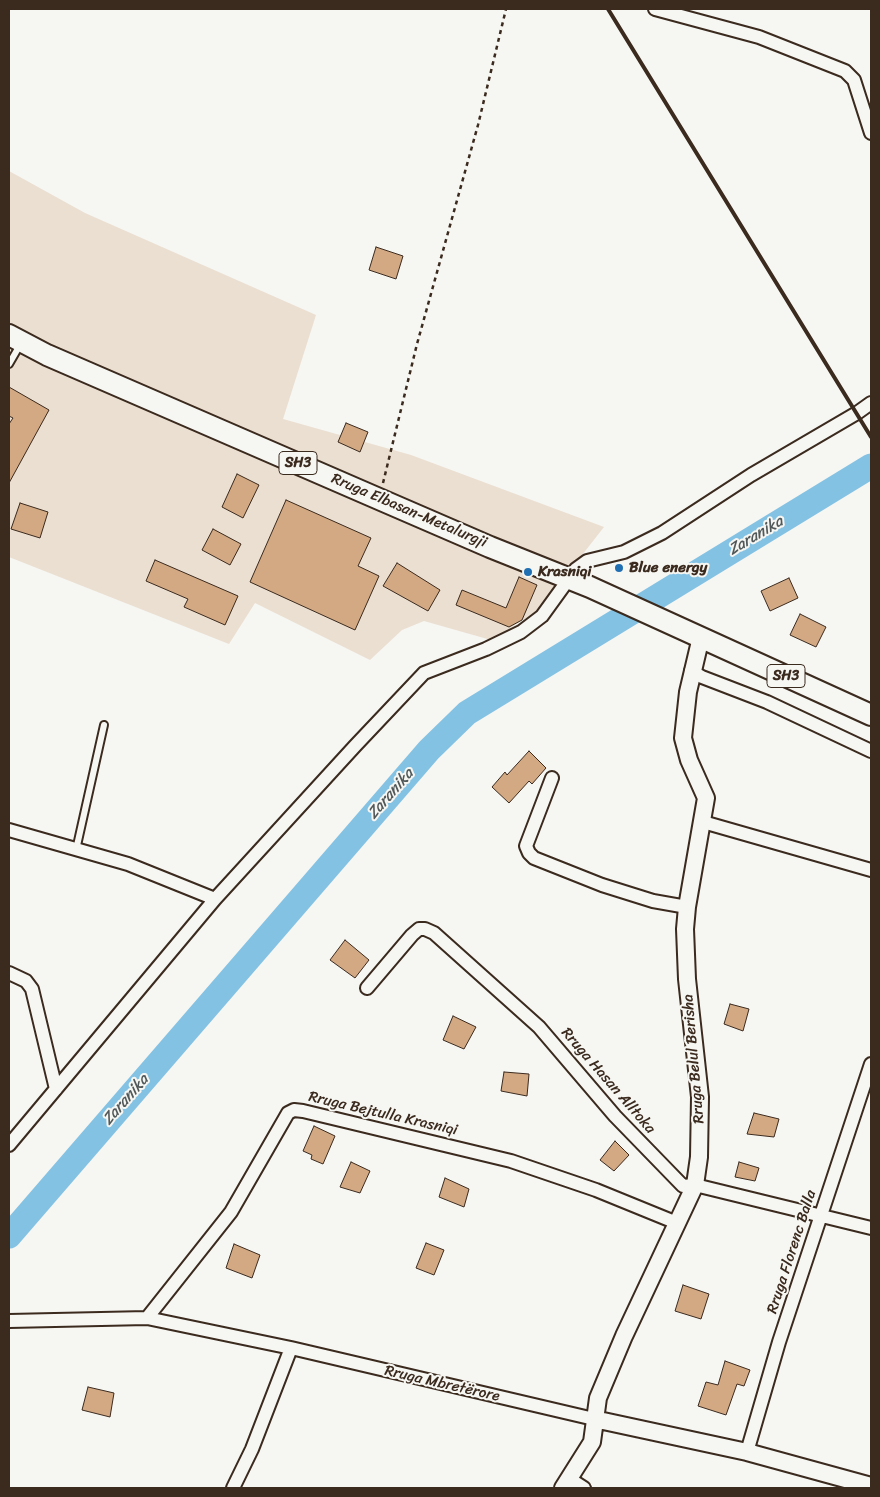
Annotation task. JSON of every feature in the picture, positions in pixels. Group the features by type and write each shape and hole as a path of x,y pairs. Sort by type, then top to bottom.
{"main road":[{"name":"Rruga Elbasan-Metalurgji","path":"15,338 47,355 379,499 570,578 692,633"},
{"name":"SH3","path":"692,633 871,715"}],"street":[{"path":"655,9 759,37 845,71 856,85 871,133"},
{"path":"9,1145 215,899 424,673 486,649 521,632 542,616 576,569 587,561 624,552 662,533 751,474 871,403"},
{"name":"Rruga Belul Berisha","path":"567,1484 592,1442 598,1398 695,1185 699,1156 700,1097 687,979 685,929 687,907 706,798 689,760 683,738 691,671 692,633"},
{"path":"691,671 767,702 871,751"},
{"path":"552,778 526,846 534,858 628,894 653,902 687,907"},
{"path":"703,822 871,870"},
{"path":"9,830 128,864 215,899"},
{"name":"Rruga Hasan Alltoka","path":"367,988 419,929 425,929 434,933 539,1027 615,1116 678,1182 684,1186 695,1185 871,1228"},
{"path":"9,973 26,981 32,989 56,1089"},
{"name":"Rruga Florenc Balla","path":"747,1452 779,1342 871,1064"},
{"name":"Rruga Bejtulla Krasniqi","path":"147,1318 231,1212 288,1114 294,1110 511,1161 596,1190 677,1222"},
{"name":"Rruga Mbretërore","path":"9,1321 147,1318 291,1348 594,1419 747,1452 871,1486"},
{"path":"233,1488 252,1449 291,1348"},
{"path":"567,1484 584,1488"}],"lane":[{"path":"9,364 15,338"},
{"path":"76,850 104,725"}],"path":[{"path":"379,499 417,344 478,125 506,9"}],"shaded area":[{"path":"9,171 85,213 316,315 283,419 411,455 604,527 539,610 491,640 424,621 402,630 370,660 255,603 229,644 9,557"}],"building":[{"path":"376,247 403,256 396,279 369,270"},
{"path":"9,387 49,410 9,483 9,424 13,418 9,416"},
{"path":"346,423 368,432 360,452 338,442"},
{"path":"237,474 259,485 243,518 222,507"},
{"path":"286,500 371,538 358,566 379,576 355,630 250,582"},
{"path":"20,503 48,512 40,538 11,529"},
{"path":"213,529 241,544 230,565 202,550"},
{"path":"155,560 238,596 225,625 184,607 188,599 146,581"},
{"path":"397,563 440,590 428,611 383,586"},
{"path":"519,577 537,585 522,620 509,627 456,605 462,590 506,608"},
{"path":"789,578 798,598 770,611 761,591"},
{"path":"800,614 826,627 816,647 790,635"},
{"path":"529,751 546,768 532,784 529,781 509,803 492,787 505,772 507,775"},
{"path":"345,940 369,960 355,978 330,960"},
{"path":"730,1004 749,1009 743,1031 724,1024"},
{"path":"453,1016 476,1027 464,1049 443,1040"},
{"path":"504,1072 529,1074 527,1096 501,1091"},
{"path":"754,1113 779,1119 774,1137 747,1134"},
{"path":"314,1126 335,1136 323,1164 311,1159 312,1155 303,1151"},
{"path":"615,1141 629,1155 614,1171 600,1160"},
{"path":"351,1162 370,1171 360,1193 340,1187"},
{"path":"739,1162 759,1168 755,1181 735,1177"},
{"path":"445,1178 469,1189 464,1207 439,1197"},
{"path":"426,1243 444,1250 434,1275 416,1268"},
{"path":"234,1244 260,1255 252,1278 226,1268"},
{"path":"683,1285 709,1294 701,1319 675,1311"},
{"path":"725,1361 750,1370 744,1386 737,1384 726,1415 698,1406 706,1382 718,1385"},
{"path":"88,1387 114,1393 110,1417 82,1410"}],"waterway":[{"name":"Zaranika","path":"9,1236 429,750 467,713 871,466"}],"railway":[{"path":"608,9 871,437"}],"place":[{"name":"Blue energy","path":"619,568"},
{"name":"Krasniqi","path":"528,572"}]}
